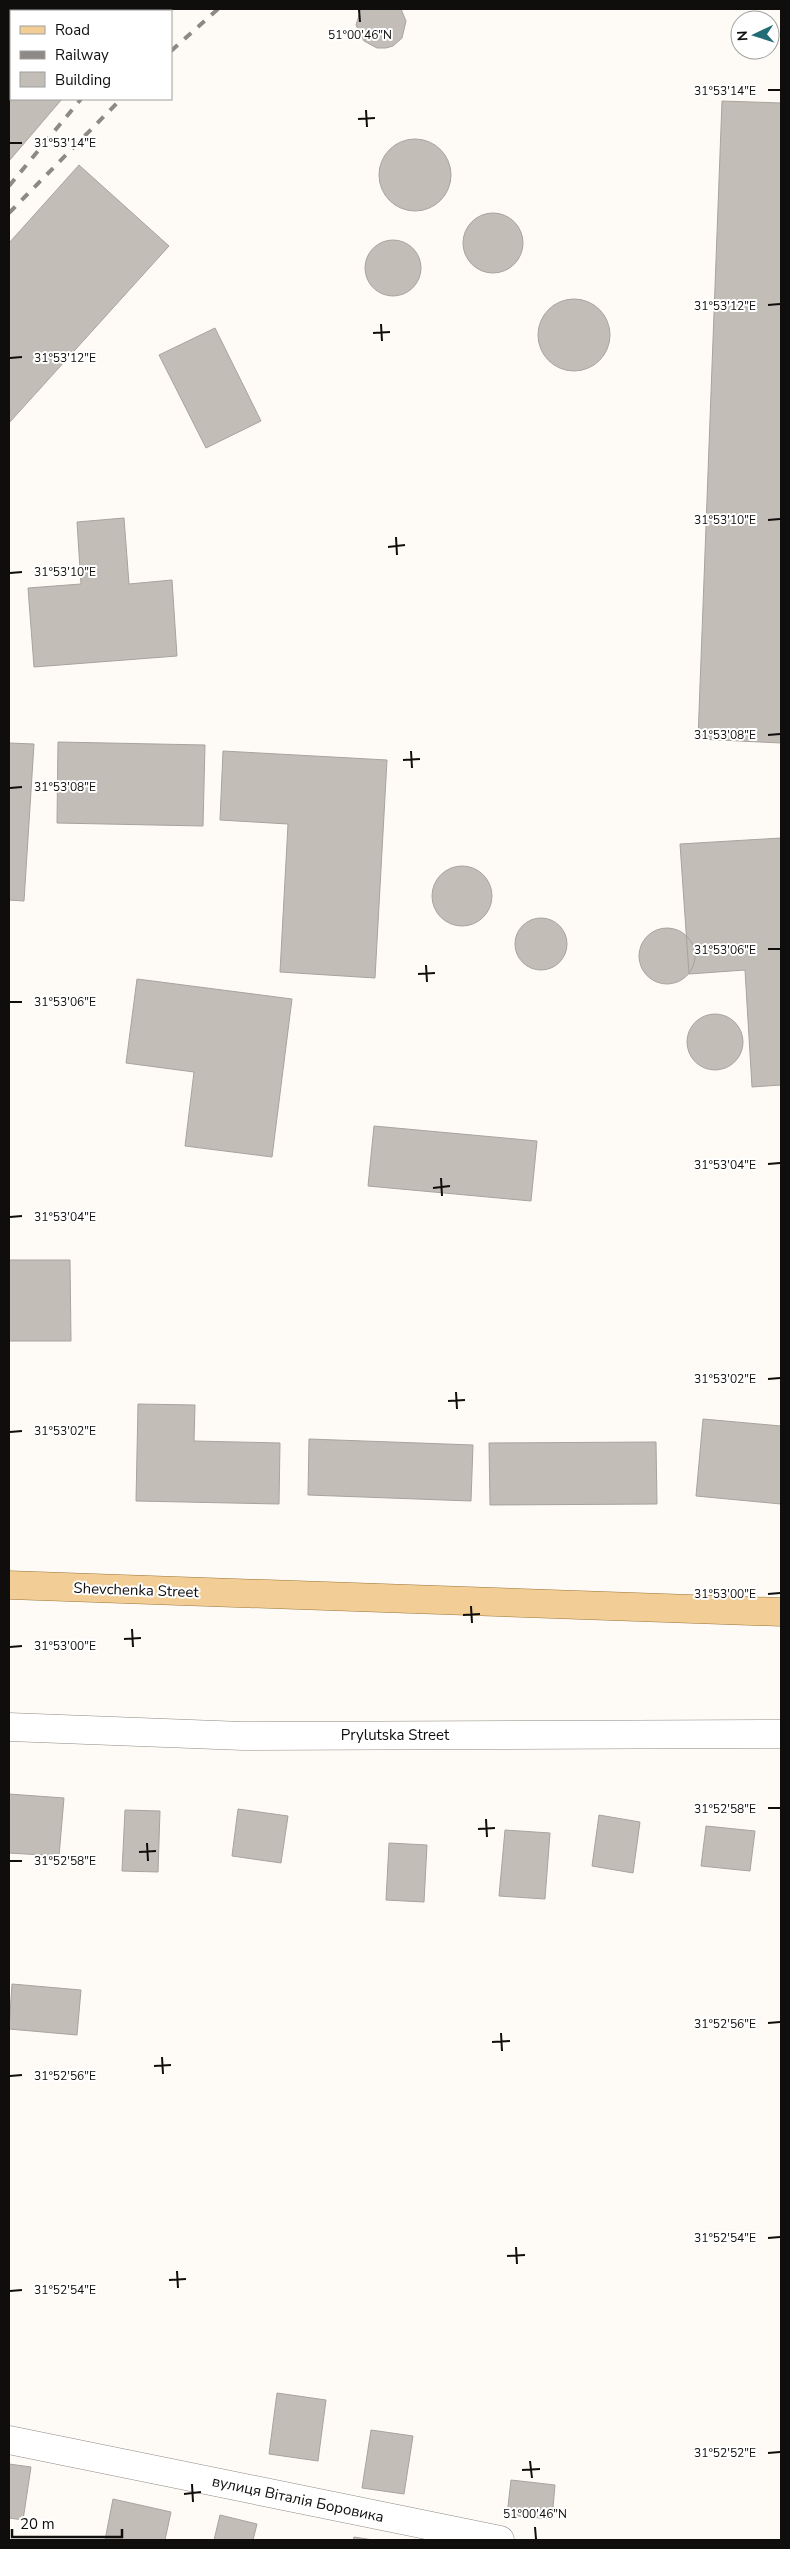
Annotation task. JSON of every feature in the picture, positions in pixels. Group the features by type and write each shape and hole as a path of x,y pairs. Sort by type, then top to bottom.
{"main road":[{"name":"Shevchenka Street","path":"9,1585 263,1596 781,1612"}],"street":[{"name":"Prylutska Street","path":"9,1727 243,1736 781,1734"},
{"name":"вулиця Віталія Боровика","path":"9,2440 500,2540"}],"building":[{"path":"19,9 140,9 139,10"},
{"path":"361,9 401,9 406,21 402,38 393,46 386,48 377,48 364,41 356,25"},
{"path":"10,20 10,100 61,100 9,161"},
{"path":"722,101 781,103 781,743 698,739"},
{"path":"415,139 429,142 441,149 448,161 451,175 448,189 441,201 429,208 415,211 401,208 389,201 382,189 379,175 382,161 389,149 401,142"},
{"path":"79,165 169,246 9,423 9,243"},
{"path":"493,213 509,218 514,222 518,227 523,243 518,259 514,264 509,268 493,273 477,268 472,264 468,259 463,243 468,227 472,222 477,218"},
{"path":"388,240 398,240 413,248 419,257 421,268 419,279 413,288 398,296 388,296 377,291 370,284 365,273 365,263 370,252 377,245"},
{"path":"574,299 594,305 604,315 610,335 604,355 594,365 574,371 554,365 544,355 538,335 544,315 554,305"},
{"path":"215,328 261,421 206,448 159,355"},
{"path":"124,518 129,584 172,580 177,656 34,667 28,588 81,584 77,522"},
{"path":"58,742 205,745 203,826 57,823"},
{"path":"9,743 34,744 24,901 9,900"},
{"path":"223,751 387,760 375,978 280,972 288,824 220,820"},
{"path":"781,838 781,1085 752,1087 745,970 689,974 680,844"},
{"path":"462,866 478,871 483,875 487,880 492,896 487,912 483,917 478,921 462,926 446,921 441,917 437,912 432,896 437,880 441,875 446,871"},
{"path":"536,918 546,918 560,925 567,939 567,949 560,963 546,970 536,970 526,966 519,959 515,949 515,939 519,929 526,922"},
{"path":"667,928 678,930 687,936 693,945 695,956 693,967 687,976 678,982 667,984 656,982 647,976 641,967 639,956 641,945 647,936 656,930"},
{"path":"137,979 292,999 272,1157 185,1146 194,1072 126,1063"},
{"path":"709,1014 721,1014 731,1018 739,1026 743,1042 739,1058 731,1066 721,1070 709,1070 699,1066 691,1058 687,1048 687,1036 691,1026 699,1018"},
{"path":"374,1126 537,1141 531,1201 368,1186"},
{"path":"9,1260 70,1260 71,1341 9,1341"},
{"path":"138,1404 195,1405 194,1441 280,1443 279,1504 136,1501"},
{"path":"703,1419 781,1426 781,1504 696,1496"},
{"path":"309,1439 473,1445 471,1501 308,1495"},
{"path":"656,1442 657,1504 490,1505 489,1443"},
{"path":"9,1794 64,1798 59,1856 9,1853"},
{"path":"238,1809 288,1816 281,1863 232,1856"},
{"path":"125,1810 160,1811 158,1872 122,1871"},
{"path":"599,1815 640,1822 633,1873 592,1866"},
{"path":"706,1826 755,1831 750,1871 701,1866"},
{"path":"505,1830 550,1833 545,1899 499,1896"},
{"path":"389,1843 427,1845 424,1902 386,1900"},
{"path":"12,1984 81,1990 77,2035 9,2029"},
{"path":"277,2393 326,2400 318,2461 269,2454"},
{"path":"371,2430 413,2436 404,2494 362,2488"},
{"path":"9,2464 31,2467 23,2520 9,2518"},
{"path":"511,2480 555,2485 552,2519 507,2515"},
{"path":"113,2499 171,2512 165,2540 105,2540"},
{"path":"220,2515 257,2524 253,2540 214,2540"},
{"path":"354,2537 373,2540 353,2540"}],"railway":[{"path":"172,50 218,9"},
{"path":"9,186 80,100"},
{"path":"9,213 120,100"}]}
